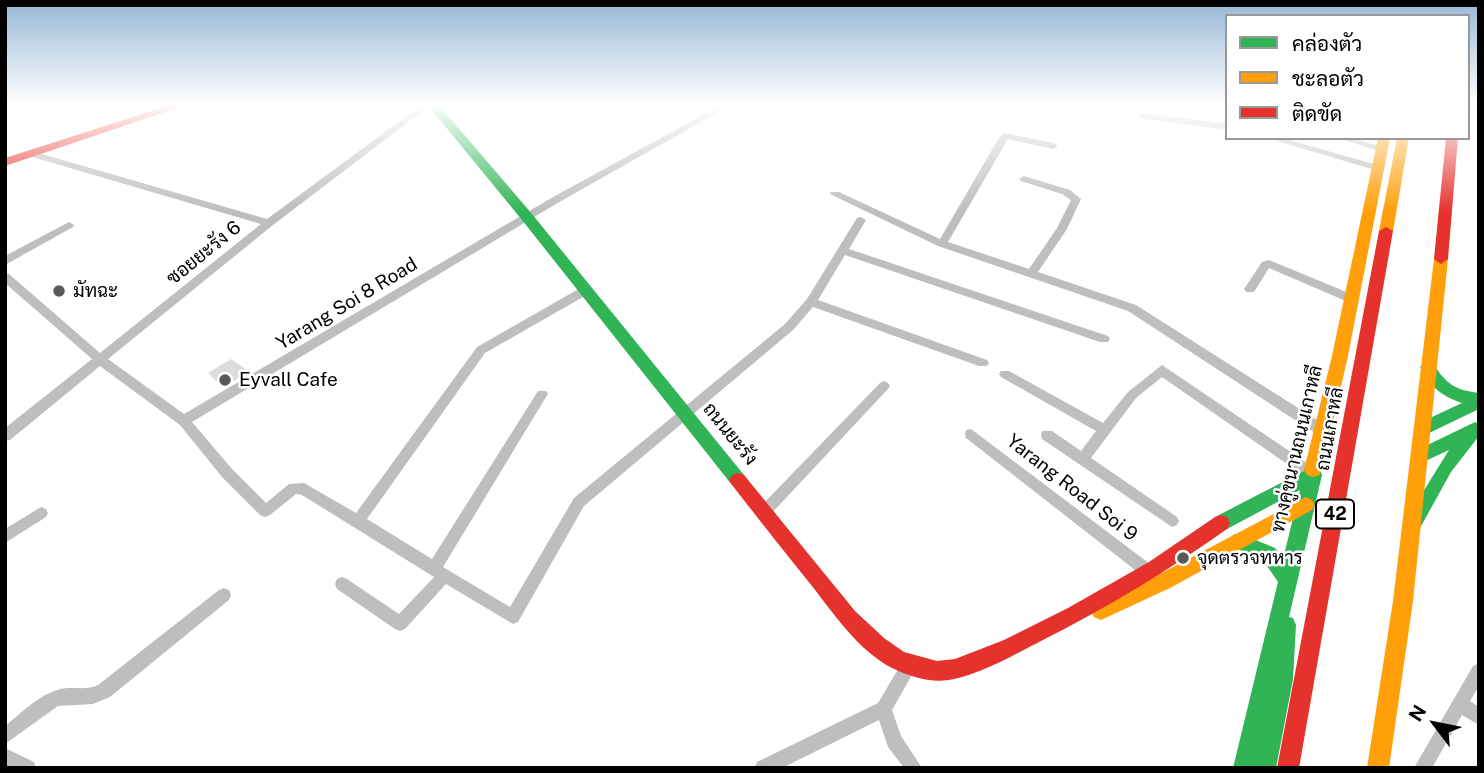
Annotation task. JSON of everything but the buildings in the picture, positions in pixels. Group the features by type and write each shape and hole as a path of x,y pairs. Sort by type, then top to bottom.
{"main road":[{"path":"5,162 76,140"},
{"name":"ถนนยะรัง","path":"461,140 527,217 765,510 848,617 880,651 909,666 939,671 968,664 1049,626 1149,572 1211,529 1264,501 1308,471"},
{"name":"ถนนเกาหลี","path":"1288,768 1403,140"},
{"path":"1378,768 1413,525 1428,367 1448,203 1452,140"},
{"name":"ทางคู่ขนานถนนเกาหลี","path":"1244,768 1267,660 1306,505 1308,471 1323,431 1383,143"},
{"path":"1428,367 1438,387 1446,393 1458,398 1479,400"},
{"path":"1423,429 1479,400"},
{"path":"1421,456 1477,428"},
{"path":"1413,525 1444,467 1477,428"},
{"name":"ถนนยะรัง","path":"1049,626 1110,609 1306,505"},
{"path":"1239,541 1264,549 1278,561 1288,581 1283,679 1265,768"}],"street":[{"name":"ซอยยะรัง 6","path":"5,436 269,223 381,140"},
{"name":"Yarang Soi 8 Road","path":"184,422 527,217 665,140"},
{"path":"942,244 1001,140"},
{"path":"1028,140 1053,146"},
{"path":"1279,140 1378,168"},
{"path":"1315,150 1317,140"},
{"path":"1359,140 1383,143"},
{"path":"32,155 269,223"},
{"path":"1024,179 1066,192 1076,199 1062,229 1032,273"},
{"path":"835,194 942,244 1132,308 1323,431"},
{"path":"5,278 99,359 184,422 227,473 265,511 299,487 359,520 438,573 513,617 579,502 789,327 811,302 861,220"},
{"path":"5,261 69,225"},
{"path":"842,250 1104,339"},
{"path":"1250,289 1269,264 1352,299"},
{"path":"359,520 481,350 586,290"},
{"path":"811,302 983,363"},
{"path":"1082,459 1132,395 1162,370 1308,471"},
{"path":"1005,374 1105,430"},
{"path":"765,510 884,386"},
{"path":"342,584 400,624 438,573 542,394"},
{"name":"Yarang Road Soi 9","path":"971,434 1149,572"},
{"path":"1047,435 1172,521"},
{"path":"5,537 41,513"},
{"path":"5,736 53,700 62,696 87,698 104,691 224,595"},
{"path":"763,768 884,709 909,666"},
{"path":"1422,768 1479,671"},
{"path":"1460,703 1479,717"},
{"path":"884,709 894,741 914,768"}],"traffic: fast":[{"path":"462,140 738,480"},
{"path":"1428,367 1437,382 1448,391 1462,397 1479,399"},
{"path":"1423,429 1479,402"},
{"path":"1414,522 1445,467 1475,429"},
{"path":"1421,456 1468,432"},
{"path":"1244,768 1313,470"},
{"path":"1221,523 1313,475"},
{"path":"1239,541 1269,554 1288,581"},
{"path":"1265,768 1283,679 1286,625"}],"traffic: slow":[{"path":"1313,470 1340,356 1384,140"},
{"path":"1386,231 1403,140"},
{"path":"1378,768 1403,601 1441,259"},
{"path":"1101,611 1163,582 1306,505"}],"traffic: jam":[{"path":"5,162 72,140"},
{"path":"1441,259 1452,140"},
{"path":"1288,768 1386,231"},
{"path":"738,480 848,617 877,645 898,660 937,671 955,669 1010,647 1075,614 1156,568 1221,523"}],"place":[{"name":"มัทฉะ","path":"59,291"},
{"name":"Eyvall Cafe","path":"225,380"},
{"name":"จุดตรวจทหาร","path":"1183,558"}]}
